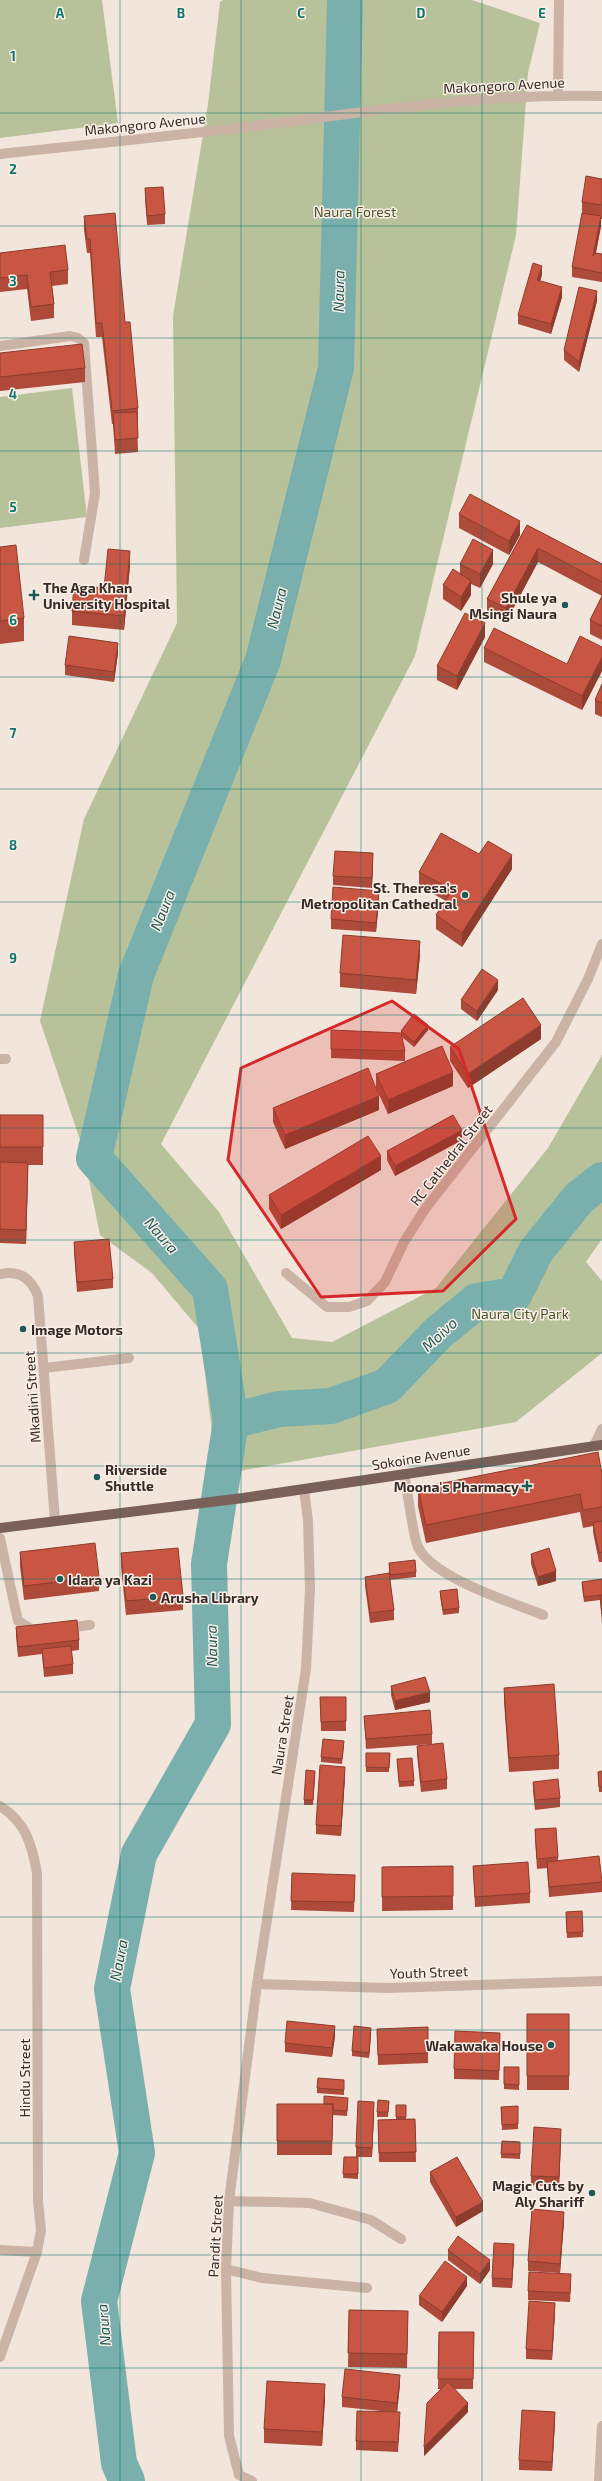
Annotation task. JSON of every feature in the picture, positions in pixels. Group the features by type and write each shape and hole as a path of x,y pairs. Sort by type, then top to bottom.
{"main road":[{"name":"Sokoine Avenue","path":"55,1521 219,1502 598,1445"},
{"path":"0,1528 55,1521"}],"street":[{"path":"558,95 559,0"},
{"name":"Makongoro Avenue","path":"0,154 293,121 408,106 558,95 602,96"},
{"path":"0,346 70,336 78,338 84,343 95,493 84,560"},
{"name":"RC Cathedral Street","path":"286,1274 327,1307 349,1307 367,1301 385,1282 404,1242 425,1208 556,1042 588,979 602,944"},
{"name":"Mkadini Street","path":"0,1274 17,1274 28,1278 34,1286 38,1296 55,1521"},
{"path":"44,1368 129,1358"},
{"path":"598,1445 602,1428"},
{"path":"404,1474 418,1546 432,1564 478,1590 543,1615"},
{"name":"Naura Street","path":"257,1984 306,1668 310,1589 308,1521 304,1489"},
{"path":"0,1538 18,1621 33,1630 90,1625"},
{"name":"Hindu Street","path":"0,1806 11,1812 24,1828 32,1843 37,1873 38,2201 40,2230 37,2252 0,2357"},
{"name":"Youth Street","path":"257,1984 388,1988 602,1980"},
{"name":"Pandit Street","path":"250,2480 239,2475 229,2436 226,2269 229,2202 257,1984"},
{"path":"229,2202 317,2205 371,2220 401,2239"},
{"path":"0,2250 37,2252"},
{"path":"226,2269 262,2278 367,2288"},
{"path":"599,2481 602,2426"}],"highlighted area":[{"path":"392,1001 459,1049 516,1219 443,1291 321,1297 228,1160 241,1068"}],"green space":[{"path":"0,0 102,0 118,123 0,138"},
{"name":"Naura Forest","path":"223,0 472,0 540,23 528,73 516,235 415,656 161,1144 219,1212 292,1338 332,1342 436,1288 548,1148 602,1055 602,1239 586,1262 602,1281 602,1353 516,1422 217,1475 200,1330 152,1273 100,1235 82,1146 40,1021 84,819 177,623 173,316 208,104 220,2"},
{"path":"72,388 87,517 0,528 0,397"}],"building":[{"path":"586,176 602,179 602,205 582,202"},
{"path":"163,187 165,214 147,216 145,188"},
{"path":"115,213 125,322 130,322 138,408 112,411 102,323 96,323 90,239 87,239 84,216"},
{"path":"582,213 601,216 593,256 595,253 602,254 602,273 572,267"},
{"path":"65,245 68,270 50,272 54,304 31,307 27,275 0,278 0,253"},
{"path":"533,263 542,266 537,280 562,287 551,324 518,315"},
{"path":"579,287 597,291 579,362 564,350"},
{"path":"82,344 85,368 0,377 0,353"},
{"path":"137,412 138,438 115,440 113,413"},
{"path":"470,494 520,521 509,541 459,514"},
{"path":"527,525 602,564 602,582 538,548 506,608 487,599"},
{"path":"473,539 493,550 480,574 460,564"},
{"path":"16,545 24,618 0,621 0,547"},
{"path":"108,549 130,551 124,616 72,611 74,585 104,588"},
{"path":"453,569 471,581 461,597 443,585"},
{"path":"602,596 602,626 590,620"},
{"path":"465,613 485,623 457,676 437,666"},
{"path":"494,628 567,664 580,636 602,647 602,657 582,696 484,648"},
{"path":"69,636 118,643 114,672 65,665"},
{"path":"602,684 602,703 595,700"},
{"name":"St. Theresa’s Metropolitan Cathedral","path":"441,833 479,854 488,841 512,855 462,933 436,915 452,890 419,872"},
{"path":"335,851 373,853 372,878 333,876"},
{"path":"333,887 379,891 376,923 331,919"},
{"path":"343,935 420,941 416,980 340,973"},
{"path":"482,969 498,980 477,1011 461,1000"},
{"path":"523,998 541,1025 468,1074 450,1047"},
{"path":"414,1014 428,1025 414,1042 401,1031"},
{"path":"331,1030 401,1033 405,1051 331,1049"},
{"path":"442,1046 453,1072 388,1100 376,1074"},
{"path":"368,1068 379,1096 285,1135 273,1108"},
{"path":"0,1115 43,1115 43,1147 0,1147"},
{"path":"453,1115 462,1130 395,1166 387,1151"},
{"path":"368,1136 381,1156 281,1215 269,1195"},
{"path":"0,1162 28,1163 26,1230 0,1229"},
{"path":"109,1239 113,1279 77,1282 74,1242"},
{"path":"598,1452 602,1474 602,1507 583,1510 580,1494 426,1525 418,1488"},
{"path":"602,1521 602,1552 599,1553 593,1523"},
{"path":"95,1543 99,1577 24,1586 20,1552"},
{"name":"Arusha Library","path":"178,1548 183,1596 126,1601 121,1553"},
{"path":"549,1548 556,1571 538,1577 531,1554"},
{"path":"415,1560 416,1572 390,1575 389,1563"},
{"path":"389,1573 394,1610 370,1613 365,1577"},
{"path":"602,1579 602,1595 584,1597 582,1582"},
{"path":"457,1589 459,1608 443,1610 440,1591"},
{"path":"600,1596 602,1596 602,1614"},
{"path":"77,1620 79,1640 18,1647 16,1627"},
{"path":"71,1646 73,1664 44,1668 42,1649"},
{"path":"425,1677 430,1692 395,1701 391,1686"},
{"path":"554,1684 559,1755 509,1758 504,1688"},
{"path":"320,1697 346,1697 346,1721 321,1722"},
{"path":"430,1710 432,1734 366,1739 364,1716"},
{"path":"323,1739 344,1741 342,1759 321,1757"},
{"path":"443,1743 447,1779 421,1782 417,1746"},
{"path":"366,1753 390,1753 389,1768 366,1767"},
{"path":"412,1758 414,1781 399,1782 397,1759"},
{"path":"320,1765 345,1767 341,1826 316,1825"},
{"path":"306,1770 315,1771 313,1800 304,1800"},
{"path":"602,1771 602,1787 599,1787 598,1772"},
{"path":"558,1779 560,1798 535,1800 533,1782"},
{"path":"556,1828 558,1857 537,1859 535,1829"},
{"path":"599,1856 602,1882 549,1887 547,1862"},
{"path":"528,1862 530,1893 475,1897 473,1866"},
{"path":"453,1866 453,1896 382,1897 382,1867"},
{"path":"292,1873 355,1875 354,1902 291,1901"},
{"path":"582,1911 583,1932 567,1933 566,1912"},
{"path":"527,2014 569,2014 569,2076 527,2076"},
{"path":"287,2021 335,2026 332,2048 285,2043"},
{"path":"354,2026 371,2028 369,2053 352,2051"},
{"path":"428,2027 428,2053 378,2055 377,2029"},
{"path":"455,2031 500,2033 499,2071 454,2069"},
{"path":"504,2067 519,2067 519,2085 504,2084"},
{"path":"318,2078 344,2080 344,2090 317,2088"},
{"path":"324,2096 348,2098 347,2111 333,2110 333,2104 324,2104"},
{"path":"378,2100 389,2101 388,2112 377,2112"},
{"path":"358,2101 374,2102 372,2148 356,2147"},
{"path":"277,2104 333,2104 332,2141 277,2141"},
{"path":"396,2105 406,2105 406,2117 396,2117"},
{"path":"518,2106 518,2124 502,2125 501,2107"},
{"path":"415,2119 416,2152 379,2153 378,2120"},
{"path":"534,2127 561,2129 559,2177 531,2176"},
{"path":"502,2141 520,2142 520,2154 501,2154"},
{"path":"344,2157 358,2157 358,2174 343,2174"},
{"path":"457,2157 483,2202 456,2217 430,2172"},
{"path":"532,2209 564,2212 560,2264 528,2261"},
{"path":"458,2236 490,2260 480,2274 448,2250"},
{"path":"494,2243 514,2244 512,2279 492,2278"},
{"path":"445,2261 467,2277 442,2312 419,2296"},
{"path":"529,2272 571,2274 570,2293 528,2291"},
{"path":"529,2301 555,2303 552,2351 526,2349"},
{"path":"349,2310 408,2311 407,2354 348,2353"},
{"path":"439,2332 474,2332 473,2379 438,2379"},
{"path":"345,2369 400,2375 397,2403 342,2397"},
{"path":"267,2381 325,2384 322,2432 264,2429"},
{"path":"448,2382 468,2403 424,2447 427,2403"},
{"path":"522,2410 555,2412 552,2462 519,2460"},
{"path":"357,2411 400,2412 398,2442 356,2441"}],"waterway":[{"name":"Naura","path":"127,2481 119,2463 99,2301 137,2153 112,1989 139,1854 213,1724 209,1564 231,1421 210,1289 94,1158 136,975 263,660 336,368 345,0"},
{"name":"Moivo","path":"231,1421 279,1409 331,1406 387,1386 438,1333 477,1301 514,1295 536,1251 579,1198 602,1180"}],"place":[{"name":"The Aga Khan University Hospital","path":"34,595"},
{"name":"Shule ya Msingi Naura","path":"565,605"},
{"name":"St. Theresa’s Metropolitan Cathedral","path":"465,895"},
{"name":"Image Motors","path":"23,1329"},
{"name":"Riverside Shuttle","path":"97,1477"},
{"name":"Moona's Pharmacy","path":"527,1486"},
{"name":"Idara ya Kazi","path":"60,1579"},
{"name":"Arusha Library","path":"153,1597"},
{"name":"Wakawaka House","path":"551,2045"},
{"name":"Magic Cuts by Aly Shariff","path":"592,2193"}],"park label":[{"name":"Naura City Park","path":"520,1313"}]}
